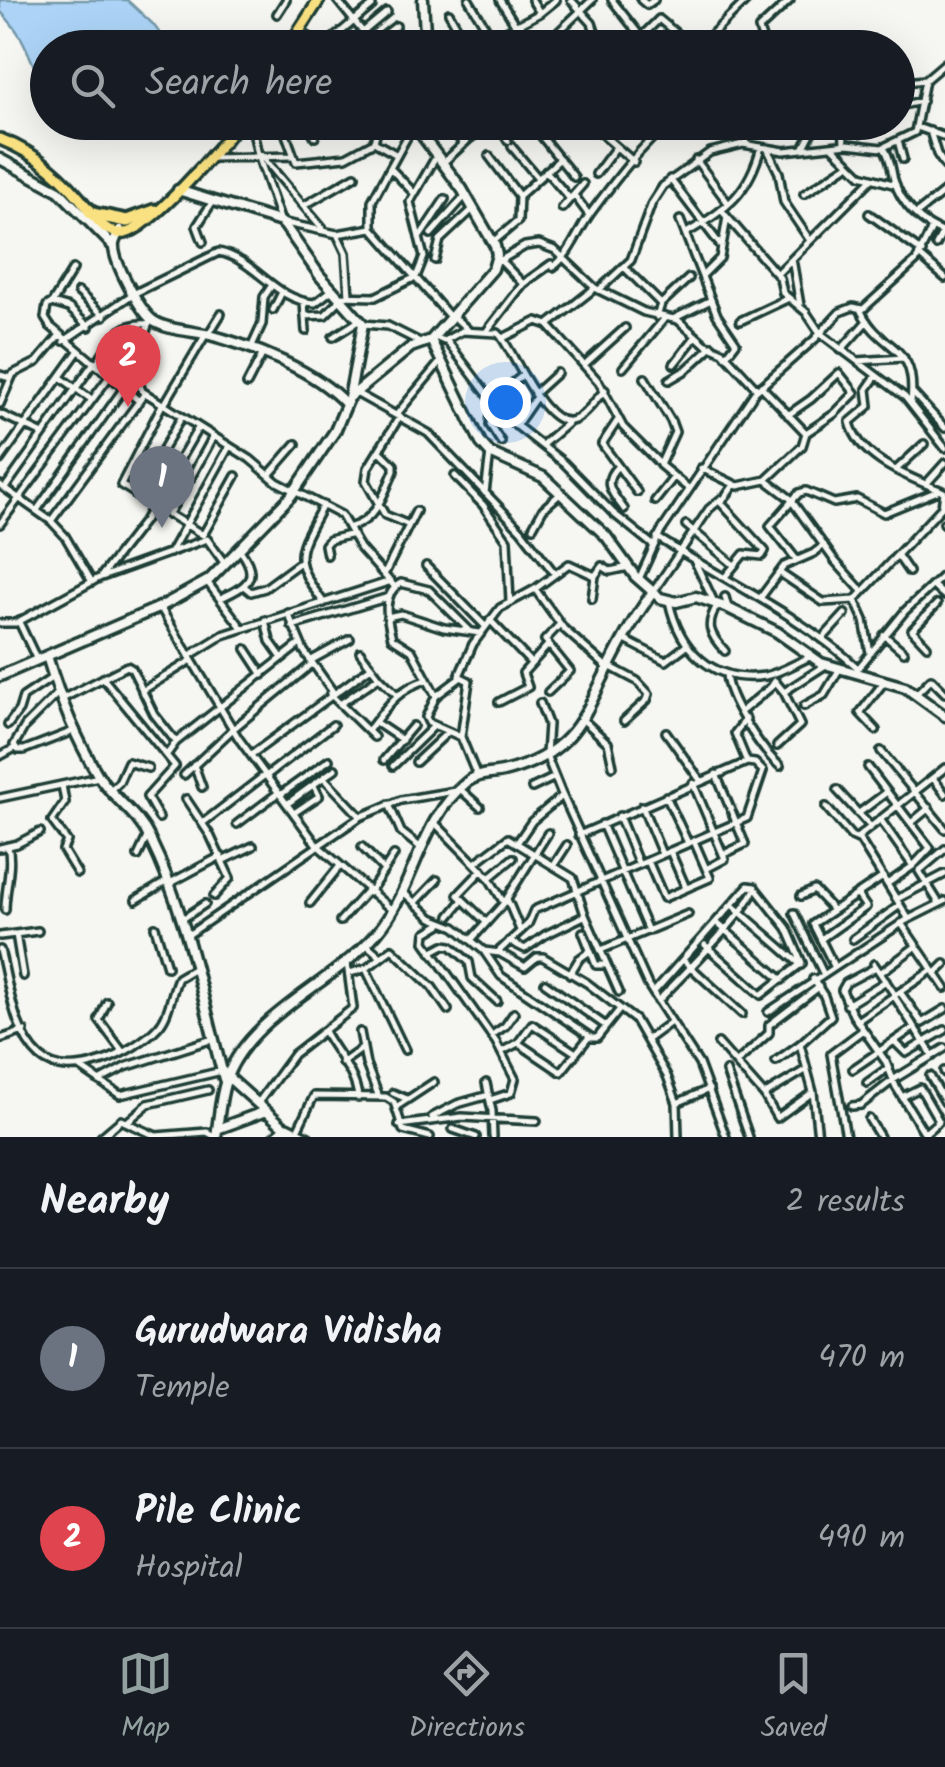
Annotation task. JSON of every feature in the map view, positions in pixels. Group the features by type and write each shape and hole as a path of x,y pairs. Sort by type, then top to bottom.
{"highway":[{"path":"91,212 112,227 155,211"}],"main road":[{"path":"299,30 314,2"},
{"path":"0,140 39,159 63,178 91,212"},
{"path":"155,211 224,140"}],"street":[{"path":"277,14 286,0"},
{"path":"423,0 425,30"},
{"path":"469,0 487,30"},
{"path":"500,0 521,30"},
{"path":"532,0 540,12"},
{"path":"507,30 556,0"},
{"path":"571,0 593,30"},
{"path":"560,30 592,0"},
{"path":"611,0 635,30"},
{"path":"641,0 647,6 654,0"},
{"path":"716,30 746,0"},
{"path":"761,30 790,0"},
{"path":"342,2 362,30"},
{"path":"344,30 372,6"},
{"path":"366,30 388,12"},
{"path":"449,13 460,30"},
{"path":"648,30 660,19 673,30"},
{"path":"392,30 396,26"},
{"path":"915,81 925,80 945,62"},
{"path":"915,131 925,80"},
{"path":"915,103 922,102"},
{"path":"918,127 945,137"},
{"path":"930,130 945,166"},
{"path":"1,673 160,607 206,582 294,492 335,431 350,398 362,322 281,222 256,140"},
{"path":"287,140 296,162 346,157 374,142 397,154"},
{"path":"404,140 372,201 372,228 470,332"},
{"path":"425,140 474,208 493,242 498,262 524,284"},
{"path":"461,140 464,143"},
{"path":"0,404 10,378 62,338 89,327 134,294 219,252 247,264 282,292 304,302 315,303 340,295 375,297 416,278 424,264 410,202 413,192 440,158 467,140"},
{"path":"508,140 538,178"},
{"path":"545,140 574,177"},
{"path":"608,140 634,162"},
{"path":"486,332 524,284 562,254 654,140"},
{"path":"745,140 746,144"},
{"path":"803,149 808,140"},
{"path":"844,140 844,144"},
{"path":"628,270 652,203 670,179 696,160 730,145 791,152 844,144 884,148 904,140"},
{"path":"899,143 903,158"},
{"path":"832,146 848,165 871,180 906,182"},
{"path":"596,174 616,147"},
{"path":"688,233 721,210 752,178 764,148"},
{"path":"764,148 779,173 784,202 810,240"},
{"path":"884,148 891,160 895,183 916,214 932,228 944,232 936,245"},
{"path":"260,155 325,232"},
{"path":"210,158 292,156"},
{"path":"489,156 519,196 518,222 493,242"},
{"path":"0,159 60,190 112,227 113,246 150,321"},
{"path":"519,196 560,159"},
{"path":"696,160 728,203"},
{"path":"804,194 848,165"},
{"path":"392,169 413,192"},
{"path":"546,171 590,215"},
{"path":"305,205 355,176"},
{"path":"670,179 721,246"},
{"path":"776,274 871,180"},
{"path":"562,208 583,184"},
{"path":"178,190 325,232 337,234 372,228"},
{"path":"916,214 942,193 945,206"},
{"path":"432,234 466,195"},
{"path":"419,238 445,199"},
{"path":"203,242 197,226 214,200"},
{"path":"435,260 440,240 474,208"},
{"path":"721,210 782,281 783,293 801,308 820,334 910,403 945,448"},
{"path":"870,214 945,278"},
{"path":"702,276 720,258 726,217"},
{"path":"680,220 711,300 736,343 726,356"},
{"path":"862,309 893,285 921,254 932,228"},
{"path":"305,316 325,315 340,295 346,253 337,234"},
{"path":"350,398 428,339 498,262 515,251 538,244 562,254 597,289 673,319 712,346 806,433"},
{"path":"792,259 801,308"},
{"path":"548,325 639,263"},
{"path":"73,270 46,306 45,318 78,352 139,400"},
{"path":"624,368 661,317 661,304 628,270"},
{"path":"661,304 689,278"},
{"path":"249,350 262,324 264,297 272,285"},
{"path":"78,292 104,316"},
{"path":"274,310 282,292"},
{"path":"740,321 789,298"},
{"path":"673,319 711,300"},
{"path":"304,302 306,331"},
{"path":"52,303 70,308 89,327"},
{"path":"639,580 657,537 759,388 840,312 853,306 862,309 867,321 904,358 912,372 910,403"},
{"path":"221,314 163,406 122,482 123,488 205,537 226,564"},
{"path":"150,321 140,348 138,384 163,406 294,492 341,515 360,548 393,584 387,617 392,638 412,651 436,696"},
{"path":"92,582 65,536 51,521 2,486 123,326 150,321 207,335 262,355 313,376 350,398 398,415 428,433 521,530 555,574"},
{"path":"841,350 867,321"},
{"path":"333,336 362,322 446,341 460,332 498,333 535,396 570,421"},
{"path":"503,338 537,322 548,325 605,390 618,420 688,488"},
{"path":"584,365 625,328"},
{"path":"674,364 696,336"},
{"path":"428,339 474,430 490,453 534,472 560,494 606,536 639,580 653,592 668,601 696,597 719,601"},
{"path":"446,341 516,426 564,463 613,513 654,546"},
{"path":"670,380 712,346"},
{"path":"0,460 78,352"},
{"path":"248,384 262,355"},
{"path":"856,361 904,358"},
{"path":"409,524 387,517 368,490 366,475 398,415 442,361"},
{"path":"21,379 27,368"},
{"path":"516,426 535,396 557,372"},
{"path":"701,468 743,487 766,480 802,446 806,433 855,394 839,373 788,414"},
{"path":"0,375 10,378"},
{"path":"60,376 92,400"},
{"path":"0,524 109,376"},
{"path":"501,442 490,425 492,400 522,376"},
{"path":"876,376 867,389 868,406 850,425 865,448 943,492"},
{"path":"644,378 674,432 659,464"},
{"path":"37,510 124,388"},
{"path":"542,446 577,419 605,390"},
{"path":"912,392 945,428"},
{"path":"51,521 145,393"},
{"path":"0,414 43,434"},
{"path":"136,496 181,418"},
{"path":"618,420 602,444 637,492"},
{"path":"100,577 152,506 198,428"},
{"path":"190,479 213,437"},
{"path":"269,475 296,444"},
{"path":"897,469 924,444"},
{"path":"170,554 229,447"},
{"path":"326,554 329,540 352,530 379,505 395,468 378,450"},
{"path":"486,493 490,453"},
{"path":"926,484 945,462"},
{"path":"618,466 608,480 610,491 624,509"},
{"path":"0,632 100,577 170,554 205,537 236,476"},
{"path":"455,476 507,540 510,602"},
{"path":"655,500 674,477"},
{"path":"766,480 791,500 862,591"},
{"path":"81,1068 114,1093 124,1095 225,1077 270,1021 366,944 392,912 434,823 459,790 477,776 501,772 546,754 567,738 582,719 623,639 653,592 709,509 734,485"},
{"path":"796,559 770,526 791,500 806,491 830,502 857,499 884,512 943,492"},
{"path":"168,515 182,492"},
{"path":"780,573 823,602 854,600 942,507 943,492"},
{"path":"533,527 543,509 560,494"},
{"path":"721,499 732,517 765,548 762,556 746,553 725,577"},
{"path":"245,587 251,592 261,590 299,563 323,505"},
{"path":"385,573 416,510"},
{"path":"686,525 734,565"},
{"path":"657,537 824,637 856,670"},
{"path":"761,597 784,566 827,546"},
{"path":"222,598 245,587 249,580 249,565 240,550"},
{"path":"898,556 909,572"},
{"path":"694,560 719,601 728,608 777,632 826,665 886,680 916,694 945,716"},
{"path":"299,563 324,602"},
{"path":"572,564 594,576"},
{"path":"460,678 460,670 480,633 503,605 572,564 589,564"},
{"path":"426,566 532,663"},
{"path":"592,599 594,576 602,566 610,571 629,568"},
{"path":"856,670 909,607 945,574"},
{"path":"206,582 242,628"},
{"path":"142,691 215,638 393,584 429,590 470,632"},
{"path":"932,585 945,596"},
{"path":"535,589 560,624 608,667 637,681 649,694 624,721"},
{"path":"292,626 390,597"},
{"path":"854,600 864,620 870,652"},
{"path":"668,601 676,629 687,645 700,660 726,674 762,676 810,657"},
{"path":"719,601 708,627 725,650"},
{"path":"927,646 912,630 937,604"},
{"path":"160,607 220,710 317,845 392,912"},
{"path":"909,607 922,619"},
{"path":"288,613 311,663 340,704 371,734 396,694 426,680"},
{"path":"387,617 401,614 444,628 480,633"},
{"path":"824,637 845,614"},
{"path":"265,620 270,641 282,659"},
{"path":"19,622 37,660"},
{"path":"0,623 9,626"},
{"path":"548,692 570,669 545,639 560,624"},
{"path":"884,636 904,652"},
{"path":"184,775 311,663 350,639"},
{"path":"623,639 666,662 687,645"},
{"path":"167,754 176,742 300,644"},
{"path":"499,702 528,687 523,673 548,645"},
{"path":"246,649 262,675"},
{"path":"360,652 396,694"},
{"path":"47,656 60,696 99,777 148,834 184,918 225,1077 217,1133"},
{"path":"784,692 826,665"},
{"path":"15,748 14,742 25,726 60,696 127,666 154,714 176,742"},
{"path":"251,756 370,667"},
{"path":"804,706 824,695 839,670"},
{"path":"742,711 772,687 775,672"},
{"path":"726,674 727,684 759,746 780,766"},
{"path":"8,725 23,697 54,677"},
{"path":"103,678 175,768 146,799 158,818"},
{"path":"340,704 379,678"},
{"path":"461,738 434,726 426,717 436,696 460,678 469,680 461,738 477,776"},
{"path":"916,694 931,679 945,692"},
{"path":"876,730 860,713 886,680"},
{"path":"774,681 784,692 800,725 778,746"},
{"path":"540,703 548,724 546,754 562,796 653,993 699,1064 726,1137"},
{"path":"582,719 608,743 613,766"},
{"path":"746,719 736,733 747,762"},
{"path":"375,722 402,740"},
{"path":"203,822 333,724"},
{"path":"384,760 413,726"},
{"path":"393,766 434,726"},
{"path":"0,756 76,730"},
{"path":"416,762 448,732"},
{"path":"666,732 697,782 724,854 724,862 706,869"},
{"path":"881,751 945,829"},
{"path":"237,824 329,760"},
{"path":"110,790 119,782 128,762 148,768"},
{"path":"498,951 530,920 530,912 751,815 753,793 762,776 760,766 747,762 579,835"},
{"path":"194,765 202,788"},
{"path":"834,966 813,924 856,894 913,866 931,850 868,767"},
{"path":"858,839 945,768"},
{"path":"287,804 335,769"},
{"path":"716,774 745,844 724,854"},
{"path":"0,798 99,777"},
{"path":"532,788 555,777"},
{"path":"932,778 945,794"},
{"path":"324,779 360,816"},
{"path":"62,785 65,802 52,821 67,841 63,850 77,873"},
{"path":"294,814 319,796 314,786"},
{"path":"188,935 360,816 420,795 459,790 480,807"},
{"path":"837,790 870,826"},
{"path":"859,813 887,792"},
{"path":"518,843 541,811 562,796"},
{"path":"648,861 664,898 710,878 666,796"},
{"path":"186,799 203,822 230,880 214,896"},
{"path":"389,804 401,832 422,848"},
{"path":"642,806 662,855"},
{"path":"826,807 850,836 858,839 909,919"},
{"path":"911,824 929,808"},
{"path":"620,816 639,865"},
{"path":"880,819 913,866"},
{"path":"434,823 482,870 520,930"},
{"path":"602,824 648,931"},
{"path":"6,910 3,890 11,863 4,847 40,832"},
{"path":"471,940 505,901 548,833"},
{"path":"138,856 148,834"},
{"path":"475,863 508,838 571,876 619,992"},
{"path":"554,865 567,844"},
{"path":"136,900 169,881 253,846"},
{"path":"362,847 384,870"},
{"path":"768,1012 902,923 942,902 919,871 945,849"},
{"path":"670,851 686,888"},
{"path":"340,921 368,892 394,855"},
{"path":"488,878 513,858"},
{"path":"310,903 339,867"},
{"path":"482,870 458,895 486,922"},
{"path":"853,939 899,902 945,874"},
{"path":"414,903 437,880"},
{"path":"653,993 748,886 756,889 787,928 803,960 761,995 700,941"},
{"path":"658,1002 756,889"},
{"path":"801,896 814,890 832,910"},
{"path":"403,892 432,918 471,940 486,953 496,972 589,1037 596,1039 620,1009"},
{"path":"820,940 866,907 856,894"},
{"path":"450,916 462,901"},
{"path":"184,918 205,904"},
{"path":"732,905 801,965"},
{"path":"794,913 823,973"},
{"path":"601,950 688,914"},
{"path":"508,941 525,949 585,915"},
{"path":"717,922 782,980"},
{"path":"431,1119 445,1108 511,1092 516,1085 492,1035 424,937 444,923"},
{"path":"902,923 945,988"},
{"path":"155,928 168,967"},
{"path":"0,936 38,931"},
{"path":"583,932 598,967 608,964"},
{"path":"16,934 23,976"},
{"path":"366,944 380,957"},
{"path":"431,952 447,944 451,946 469,962 472,978 497,1001"},
{"path":"486,953 518,947"},
{"path":"902,1097 920,1088 939,1121 926,1135 902,1097 888,1068 848,1005 844,984 915,947"},
{"path":"350,973 366,969 392,949 432,988 448,1010"},
{"path":"0,950 24,1032 41,1058 52,1064 81,1068 122,1051 160,1024 178,978 196,968"},
{"path":"498,951 524,967 540,956 631,1016 663,1066 676,1103 678,1137"},
{"path":"570,974 590,951"},
{"path":"683,960 742,1014"},
{"path":"258,1103 294,1054 353,1008 347,961"},
{"path":"857,1021 945,964"},
{"path":"877,968 933,1056"},
{"path":"366,969 405,1050"},
{"path":"776,1060 831,1018 814,979"},
{"path":"848,1005 886,981"},
{"path":"545,983 606,1026"},
{"path":"738,1062 770,1032 770,1024 818,987"},
{"path":"896,995 923,1024 945,1009"},
{"path":"107,1002 99,1020 122,1051"},
{"path":"492,1035 514,1013"},
{"path":"540,1028 545,1021"},
{"path":"648,1039 672,1022"},
{"path":"502,1052 518,1043 530,1025 576,1054"},
{"path":"854,1069 915,1027"},
{"path":"846,1137 831,1054 863,1030"},
{"path":"895,1042 905,1053 945,1030"},
{"path":"324,1031 351,1072 358,1098"},
{"path":"0,1038 24,1032"},
{"path":"360,1032 379,1097"},
{"path":"518,1043 559,1072 589,1037"},
{"path":"98,1082 124,1067 213,1039"},
{"path":"718,1042 764,1095 777,1118 821,1093"},
{"path":"800,1044 813,1095 818,1137"},
{"path":"342,1063 363,1048"},
{"path":"852,1106 862,1106 893,1080 945,1048"},
{"path":"867,1082 888,1068"},
{"path":"764,1095 807,1069"},
{"path":"726,1071 750,1137"},
{"path":"930,1076 945,1101"},
{"path":"225,1077 296,1134"},
{"path":"396,1107 434,1082"},
{"path":"486,1083 493,1137"},
{"path":"676,1103 709,1089"},
{"path":"128,1122 148,1104 208,1090"},
{"path":"393,1094 408,1099"},
{"path":"296,1134 314,1096 379,1097 391,1099 403,1130 430,1137"},
{"path":"101,1137 116,1122 128,1122 156,1136 217,1133 266,1111"},
{"path":"399,1125 470,1116 536,1121"},
{"path":"276,1119 296,1134 309,1137"},
{"path":"869,1119 880,1137"},
{"path":"273,1137 285,1127"},
{"path":"453,1129 476,1137"}],"water":[{"path":"0,0 127,0 157,30 30,30 30,57 0,11"}],"place":[{"name":"Pile Clinic","path":"128,407"},
{"name":"Gurudwara Vidisha","path":"162,528"}]}
